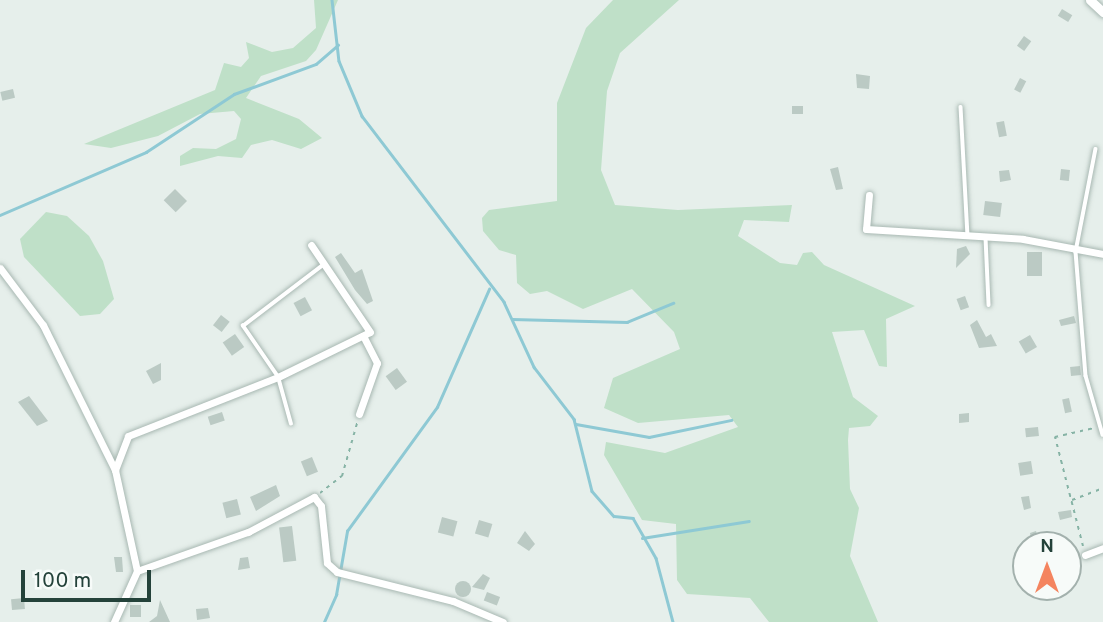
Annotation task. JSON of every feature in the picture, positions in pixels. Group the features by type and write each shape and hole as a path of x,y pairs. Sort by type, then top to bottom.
{"street":[{"path":"1090,0 1103,12"},
{"path":"869,195 866,229 1023,239 1076,252 1103,254"},
{"path":"115,470 128,436 278,377 364,338 370,332 366,320 311,245"},
{"path":"0,268 43,325 115,470 136,571 114,622"},
{"path":"359,414 377,363 364,338"},
{"path":"136,571 248,532 314,497 321,506 327,563 337,572 453,601 503,622"},
{"path":"1085,555 1103,548"}],"lane":[{"path":"961,107 968,237"},
{"path":"1096,149 1076,252 1086,376 1103,435"},
{"path":"986,238 989,305"},
{"path":"291,424 278,377 243,327 324,264"}],"path":[{"path":"314,497 342,476 359,414"},
{"path":"1085,555 1055,437 1101,427"},
{"path":"1071,501 1103,488"}],"green space":[{"path":"314,0 338,0 316,50 306,61 261,76 246,98 299,119 322,138 301,149 272,140 251,145 242,158 218,156 180,166 180,156 193,148 216,149 236,139 241,119 234,111 200,114 158,136 111,148 84,144 215,90 224,63 241,67 249,58 246,42 272,52 293,48 316,28"},
{"path":"613,0 679,0 620,53 607,91 601,170 615,205 678,210 792,205 789,222 744,220 738,236 780,263 797,265 803,253 812,252 824,265 915,306 886,319 887,367 879,366 864,330 832,332 853,397 878,416 870,426 849,428 848,440 850,489 859,508 850,556 878,622 769,622 750,598 687,594 677,580 676,524 642,520 604,455 606,442 665,453 738,427 729,415 638,423 604,408 613,378 680,349 674,332 632,289 583,309 547,291 530,294 517,283 516,255 499,250 483,231 482,218 489,210 557,201 557,103 586,28"},
{"path":"46,212 67,216 89,236 103,261 114,299 100,314 80,316 24,257 20,239"}],"building":[{"path":"1062,9 1072,15 1068,22 1058,16"},
{"path":"1024,36 1031,41 1024,51 1017,46"},
{"path":"856,74 870,76 869,89 857,88"},
{"path":"1020,78 1026,81 1020,93 1014,90"},
{"path":"13,89 15,98 2,101 0,92"},
{"path":"792,106 803,106 803,114 792,114"},
{"path":"1004,121 1007,136 999,137 996,123"},
{"path":"838,167 843,189 836,190 830,169"},
{"path":"1061,169 1070,170 1069,181 1060,180"},
{"path":"1009,170 1011,180 1000,182 999,171"},
{"path":"175,189 187,201 176,212 164,200"},
{"path":"985,201 1002,203 1000,217 983,215"},
{"path":"966,246 970,254 956,268 957,249"},
{"path":"1027,252 1042,252 1042,276 1027,276"},
{"path":"341,253 355,273 362,269 373,301 367,304 355,290 335,257"},
{"path":"965,296 969,307 961,310 957,299"},
{"path":"305,297 312,310 301,316 294,303"},
{"path":"221,315 230,322 222,332 213,325"},
{"path":"1074,316 1076,323 1061,326 1059,320"},
{"path":"977,320 986,337 991,334 997,346 979,348 970,325"},
{"path":"235,334 244,347 232,356 223,343"},
{"path":"1030,335 1037,347 1026,354 1019,342"},
{"path":"161,363 161,380 153,384 146,371"},
{"path":"1080,366 1081,375 1071,376 1070,367"},
{"path":"397,368 407,382 396,390 386,376"},
{"path":"29,396 48,421 37,426 18,402"},
{"path":"1069,398 1072,412 1065,413 1062,399"},
{"path":"222,412 225,421 211,425 208,417"},
{"path":"969,413 969,422 959,423 959,414"},
{"path":"1038,427 1039,436 1026,437 1025,428"},
{"path":"312,457 318,472 307,476 301,461"},
{"path":"1031,461 1033,474 1020,476 1018,463"},
{"path":"276,485 280,496 256,511 250,497"},
{"path":"1029,496 1031,508 1024,510 1021,497"},
{"path":"237,499 241,515 226,518 222,503"},
{"path":"1071,510 1072,517 1060,520 1058,512"},
{"path":"442,517 457,521 453,537 438,532"},
{"path":"479,520 492,524 488,537 475,533"},
{"path":"292,526 296,561 283,562 279,528"},
{"path":"525,531 535,544 529,551 517,543"},
{"path":"114,557 122,557 123,572 116,572"},
{"path":"248,557 250,568 238,570 240,558"},
{"path":"483,574 490,578 484,590 472,587"},
{"path":"463,581 469,583 469,595 463,597 457,595 455,589 457,583"},
{"path":"487,592 500,597 497,605 484,600"},
{"path":"24,598 25,609 12,610 11,599"},
{"path":"160,600 170,622 149,622 157,616"},
{"path":"130,605 141,605 141,617 130,617"},
{"path":"208,608 210,618 197,620 196,609"}],"waterway":[{"path":"332,0 339,61 362,116 504,302 534,367 574,419 592,491 614,516 633,518 656,558 673,622"},
{"path":"0,215 146,152 234,94 316,64 338,45"},
{"path":"324,622 336,595 347,531 437,407 489,289"},
{"path":"512,319 627,322 673,303"},
{"path":"576,424 649,437 731,420"},
{"path":"642,538 749,521"}]}
